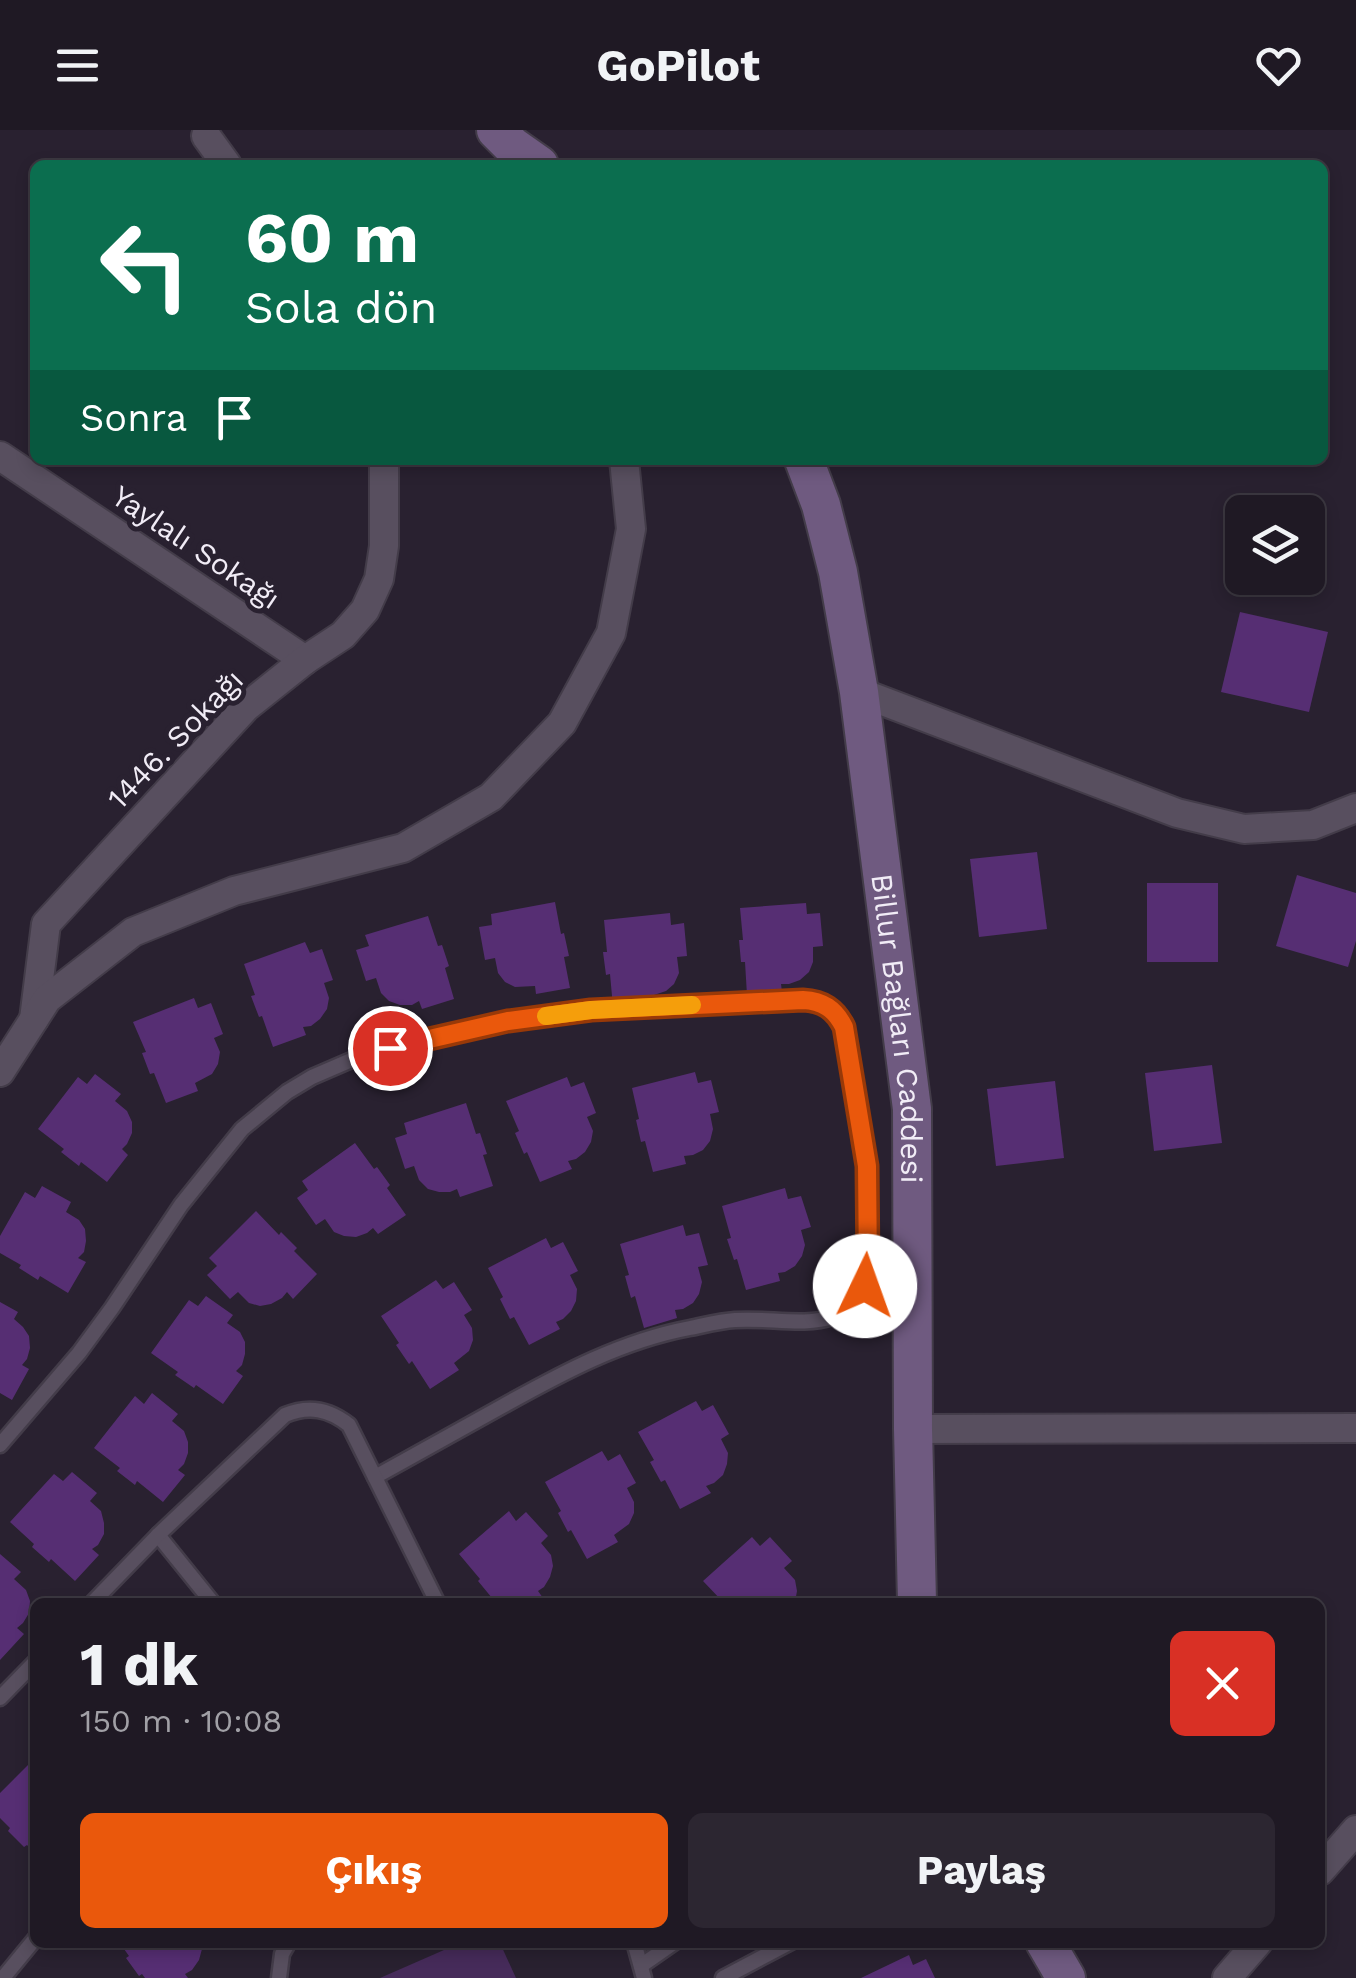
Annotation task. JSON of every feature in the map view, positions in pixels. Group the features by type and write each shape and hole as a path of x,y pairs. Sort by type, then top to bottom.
{"street":[{"path":"206,136 223,160"},
{"name":"Yaylalı Sokağı","path":"0,456 306,660"},
{"name":"1446. Sokağı","path":"34,1020 46,924 246,707 343,635 365,610 379,579 384,546 384,465"},
{"path":"0,1072 47,1000 133,932 234,892 403,848 491,796 562,723 612,633 631,529 625,465"},
{"name":"Billur Bağları Caddesi","path":"806,465 838,572 859,692 912,1110 917,1598"},
{"path":"859,692 1177,813 1244,829 1313,824 1356,808"},
{"path":"913,1429 1356,1428"},
{"path":"1325,1865 1356,1830"},
{"path":"1048,1948 1066,1978"},
{"path":"1227,1978 1253,1948"}],"lane":[{"path":"0,1445 79,1353 181,1205 242,1130 287,1092 312,1077 363,1055 449,1033 591,1010 803,1000 823,1003 832,1009 844,1027 867,1166 868,1271 858,1298 834,1317 820,1321 736,1320 674,1332 604,1353 566,1370 375,1477"},
{"path":"96,1598 285,1415 307,1409 330,1412 350,1425 435,1598"},
{"path":"158,1535 209,1598"},
{"path":"0,1698 30,1667"},
{"path":"3,1978 30,1945"},
{"path":"279,1978 285,1948"},
{"path":"636,1948 643,1972 668,1948"},
{"path":"723,1978 780,1948"}],"shaded area":[{"path":"449,1948 502,1948 516,1978 380,1978"}],"building":[{"path":"1240,612 1328,632 1309,712 1221,692"},
{"path":"1037,852 1047,929 979,937 970,859"},
{"path":"1297,875 1356,893 1356,941 1348,967 1276,946"},
{"path":"1147,883 1218,883 1218,962 1147,962"},
{"path":"555,902 569,956 564,957 570,988 536,994 535,986 515,987 505,982 495,958 485,960 479,927 492,925 491,914"},
{"path":"806,903 807,914 820,913 823,946 813,947 809,972 800,980 781,984 782,992 747,995 739,940 743,940 740,908"},
{"path":"670,913 671,925 684,923 687,956 677,957 679,973 674,984 666,991 647,995 647,1003 613,1007 603,952 607,952 604,920"},
{"path":"428,916 449,966 445,968 454,999 422,1009 419,1001 400,1005 389,1001 381,993 376,978 366,981 356,950 369,946 365,935"},
{"path":"305,942 310,953 322,949 333,980 324,983 329,998 327,1009 311,1026 303,1027 306,1035 273,1047 251,996 255,995 244,964"},
{"path":"194,998 198,1008 211,1003 223,1034 214,1038 220,1052 218,1064 212,1074 195,1083 198,1091 166,1103 154,1073 150,1074 142,1053 146,1052 133,1022"},
{"path":"1212,1065 1222,1143 1154,1151 1145,1073"},
{"path":"695,1072 698,1083 711,1080 719,1112 710,1114 710,1141 703,1150 684,1156 686,1164 653,1172 645,1141 641,1142 632,1088"},
{"path":"95,1074 121,1094 115,1101 127,1111 132,1122 132,1133 122,1149 128,1155 107,1182 81,1162 79,1166 38,1129 78,1077 87,1084"},
{"path":"567,1077 571,1087 584,1082 596,1113 587,1117 593,1131 591,1142 585,1152 568,1161 572,1169 540,1182 515,1133 519,1131 506,1101"},
{"path":"1055,1081 1064,1158 996,1166 987,1089"},
{"path":"466,1103 487,1154 483,1155 493,1186 460,1197 457,1189 428,1189 419,1180 414,1166 405,1169 395,1138 407,1134 404,1123"},
{"path":"355,1143 390,1185 387,1188 406,1215 378,1234 373,1228 356,1237 334,1232 325,1219 316,1225 297,1198 308,1190 302,1181"},
{"path":"42,1186 71,1202 66,1212 85,1229 84,1252 78,1258 86,1262 68,1293 40,1276 38,1280 0,1253 0,1236 25,1192 35,1198"},
{"path":"785,1188 788,1199 801,1196 811,1227 801,1230 805,1245 802,1256 795,1266 778,1273 780,1281 746,1290 727,1239 731,1238 722,1206"},
{"path":"256,1211 297,1248 294,1251 317,1274 293,1299 287,1292 271,1304 260,1306 249,1303 238,1292 230,1299 207,1275 217,1266 209,1258"},
{"path":"683,1225 686,1236 699,1233 708,1265 698,1267 702,1282 699,1294 693,1303 675,1310 677,1318 644,1328 635,1296 631,1298 620,1244"},
{"path":"546,1238 551,1248 563,1242 578,1271 570,1275 577,1289 576,1301 571,1311 556,1322 560,1329 529,1345 514,1317 510,1319 488,1268"},
{"path":"436,1280 443,1289 454,1282 472,1310 464,1315 472,1328 473,1340 469,1351 454,1363 459,1370 430,1389 396,1345 399,1343 381,1316"},
{"path":"206,1296 233,1315 227,1323 240,1332 245,1342 242,1365 236,1371 243,1376 223,1404 175,1375 178,1372 151,1353 189,1300 198,1306"},
{"path":"0,1302 18,1312 14,1319 29,1336 30,1348 22,1365 29,1369 12,1400 0,1393"},
{"path":"152,1393 178,1414 172,1421 184,1431 188,1442 188,1453 178,1470 185,1475 163,1502 117,1471 120,1468 94,1448 135,1396 144,1404"},
{"path":"696,1401 702,1411 713,1405 729,1434 721,1439 728,1453 727,1464 723,1475 706,1486 711,1493 680,1509 650,1462 654,1460 638,1432"},
{"path":"602,1451 608,1461 620,1454 636,1483 627,1488 634,1513 629,1524 614,1535 618,1542 587,1559 571,1530 568,1532 545,1482"},
{"path":"72,1472 97,1493 90,1501 101,1511 104,1523 104,1534 92,1549 99,1555 75,1581 32,1547 34,1544 10,1522 54,1474 63,1481"},
{"path":"509,1511 516,1521 526,1512 548,1536 541,1543 551,1555 553,1566 544,1587 538,1591 543,1598 492,1598 459,1554"},
{"path":"752,1537 760,1546 770,1537 792,1561 784,1568 795,1580 797,1591 796,1598 719,1598 703,1581"},
{"path":"0,1554 21,1572 14,1579 26,1590 30,1601 29,1613 17,1628 24,1634 0,1660"},
{"path":"30,1763 30,1848 8,1831 10,1828 0,1818 0,1793"},
{"path":"123,1948 202,1949 199,1960 185,1974 188,1978 139,1976 126,1958 129,1956"},
{"path":"909,1955 913,1965 926,1959 935,1978 861,1978"}],"slow traffic":[{"path":"546,1016 692,1005"}],"route":[{"path":"390,1048 508,1021 591,1010 803,1000 823,1003 844,1027 867,1166 865,1286"}]}
